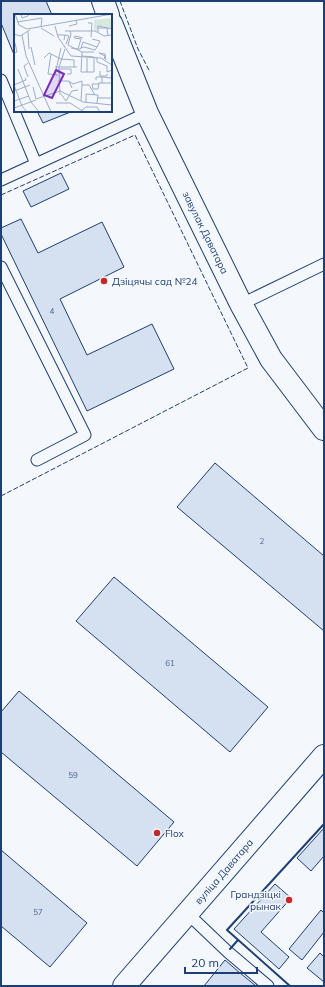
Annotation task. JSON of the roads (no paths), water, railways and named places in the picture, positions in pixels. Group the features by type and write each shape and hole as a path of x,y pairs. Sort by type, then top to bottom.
{"street":[{"path":"103,1 108,14"},
{"name":"завулак Даватара","path":"112,25 148,113 241,304 271,359 324,429"},
{"name":"вуліца Даватара","path":"124,986 324,756"}],"lane":[{"path":"1,80 14,111"},
{"path":"14,112 36,164"},
{"path":"1,180 148,113"},
{"path":"241,304 324,264"},
{"path":"1,268 85,435 38,460"},
{"path":"187,913 228,952 268,986"}],"place":[{"name":"Дзіцячы сад №24","path":"104,281"},
{"name":"Flox","path":"157,833"},
{"name":"Грандзіцкі рынак","path":"289,900"}]}
